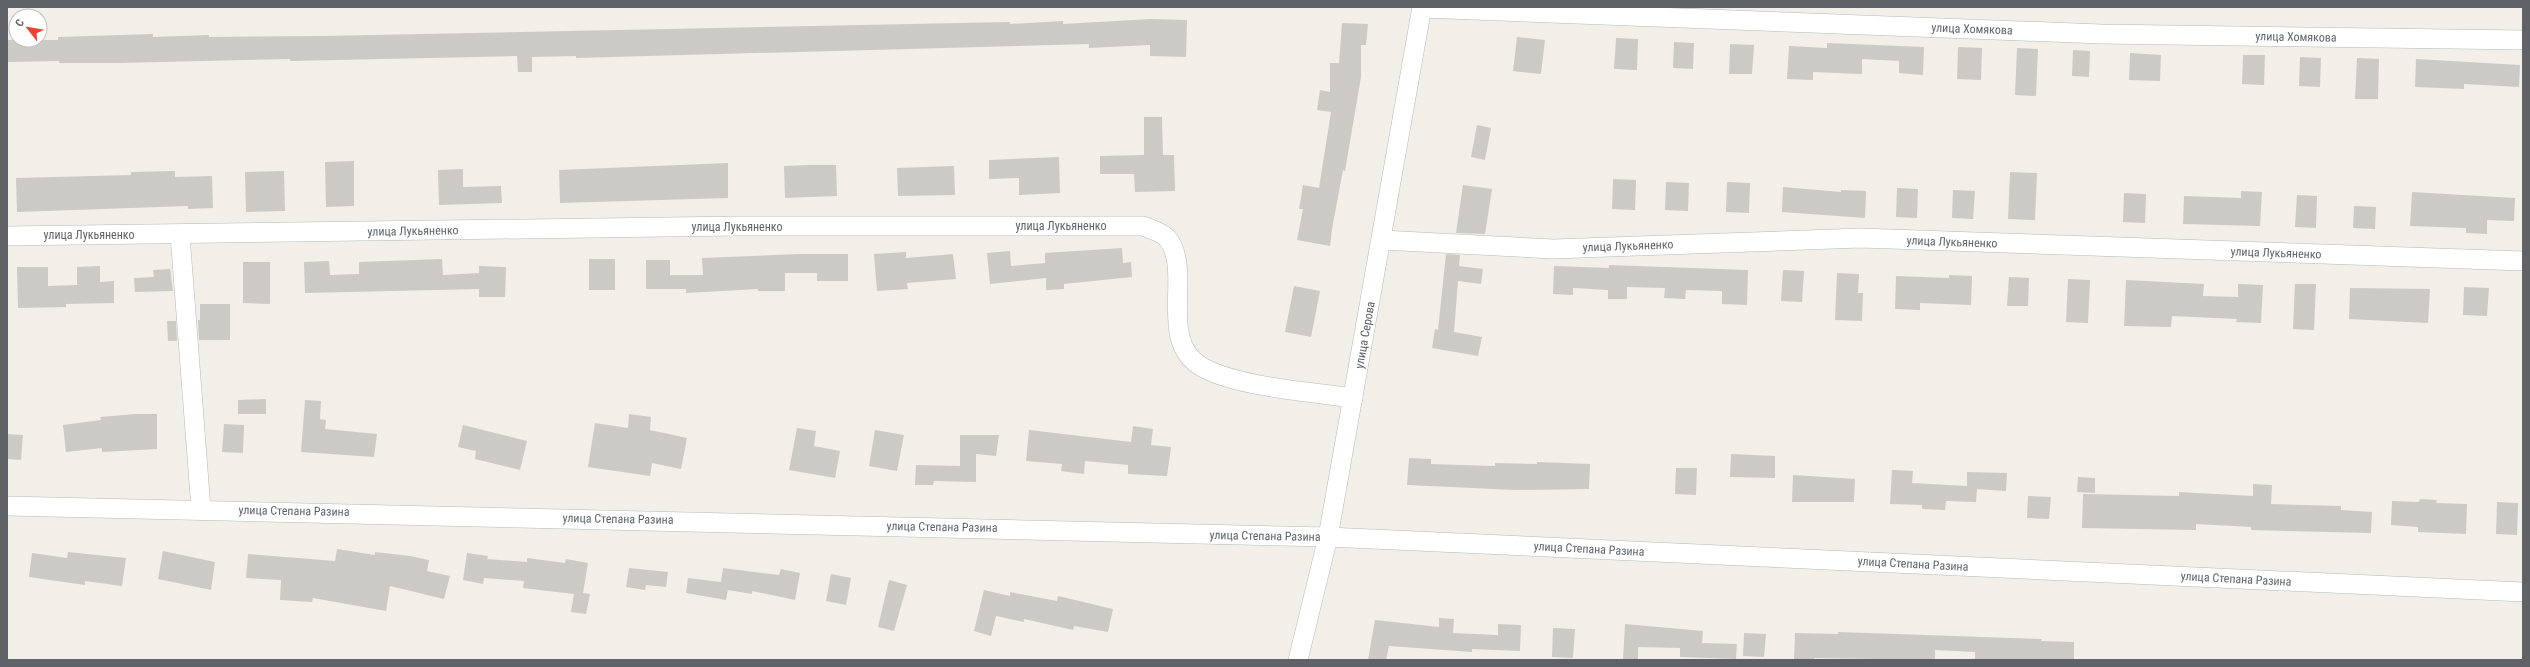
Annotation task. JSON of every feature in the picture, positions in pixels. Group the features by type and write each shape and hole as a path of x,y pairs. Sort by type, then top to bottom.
{"street":[{"name":"улица Хомякова","path":"1421,8 2101,34 2523,40"},
{"name":"улица Серова","path":"1298,660 1328,537 1382,240 1421,8"},
{"name":"улица Лукьяненко","path":"7,236 180,235 737,226 1143,226 1167,237 1177,256 1176,304 1182,346 1200,367 1224,378 1354,398"},
{"path":"180,235 202,509"},
{"name":"улица Лукьяненко","path":"1382,240 1554,249 1860,238 2523,261"},
{"name":"улица Степана Разина","path":"7,506 202,509 1328,537 2523,592"}],"building":[{"path":"1151,19 1187,20 1186,57 1150,56 1150,45 1089,48 1089,44 576,58 576,56 532,57 532,72 518,72 517,56 290,61 290,59 118,63 59,63 59,61 7,62 7,40 8,48 48,48 48,40 58,40 58,37 153,34 153,37 209,35 209,37 323,36 1010,22 1010,24 1063,21 1063,24"},
{"path":"1342,23 1368,24 1366,45 1361,45 1361,77 1345,171 1343,170 1330,246 1297,240 1303,209 1299,209 1303,185 1319,188 1331,112 1317,110 1320,90 1330,92 1330,63 1339,63"},
{"path":"1517,37 1545,40 1541,74 1513,71"},
{"path":"1616,38 1638,39 1637,70 1614,69"},
{"path":"1674,42 1694,43 1693,69 1673,68"},
{"path":"1827,43 1924,47 1923,75 1899,73 1899,61 1862,59 1862,74 1813,72 1813,80 1787,79 1789,46 1827,48"},
{"path":"1730,44 1754,45 1752,74 1729,74"},
{"path":"1958,47 1982,48 1981,80 1957,79"},
{"path":"2017,48 2038,49 2036,96 2015,95"},
{"path":"2073,50 2090,51 2089,77 2072,76"},
{"path":"2130,53 2161,55 2160,81 2129,80"},
{"path":"2243,55 2265,55 2264,85 2242,84"},
{"path":"2300,57 2321,58 2320,87 2299,86"},
{"path":"2357,58 2379,59 2378,99 2355,99"},
{"path":"2416,59 2520,65 2519,87 2464,84 2464,89 2415,87"},
{"path":"1144,117 1162,117 1163,155 1174,155 1175,191 1135,192 1134,174 1100,174 1100,156 1144,155"},
{"path":"1477,125 1491,128 1485,160 1471,157"},
{"path":"1059,157 1060,193 1019,195 1019,178 989,179 989,160"},
{"path":"354,161 354,206 326,207 325,162"},
{"path":"728,163 728,198 560,203 559,170"},
{"path":"836,165 837,196 785,198 784,166"},
{"path":"954,166 955,195 898,196 897,168"},
{"path":"463,169 463,187 501,186 502,203 439,205 438,170"},
{"path":"175,171 175,177 212,176 213,208 188,209 188,206 17,212 16,178 131,175 131,172"},
{"path":"284,171 285,211 246,212 245,172"},
{"path":"2010,172 2037,173 2035,220 2008,219"},
{"path":"1613,179 1636,180 1635,210 1612,209"},
{"path":"1666,182 1689,183 1688,211 1665,210"},
{"path":"1727,182 1750,183 1749,213 1726,212"},
{"path":"1463,185 1492,189 1485,234 1456,233"},
{"path":"1783,187 1841,192 1841,190 1866,191 1865,218 1782,212"},
{"path":"1897,188 1918,189 1917,218 1896,217"},
{"path":"1953,190 1975,191 1973,219 1952,218"},
{"path":"2241,191 2262,192 2260,226 2183,224 2184,196 2241,198"},
{"path":"2412,192 2515,198 2514,221 2487,220 2487,234 2466,233 2466,228 2410,226"},
{"path":"2124,193 2146,194 2145,223 2123,222"},
{"path":"2297,195 2317,196 2316,228 2295,227"},
{"path":"2354,206 2376,207 2375,229 2353,228"},
{"path":"1122,248 1123,263 1131,262 1132,277 1064,284 1064,289 1046,290 1046,278 990,284 987,253 1010,251 1011,266 1045,263 1045,253"},
{"path":"906,252 906,258 953,254 956,279 907,283 908,289 877,291 874,254"},
{"path":"800,254 848,254 848,281 817,281 817,273 785,273 785,291 758,291 758,289 686,293 686,289 646,289 646,260 670,260 670,275 703,275 702,258"},
{"path":"1446,254 1460,255 1459,266 1483,269 1481,284 1458,281 1454,332 1482,337 1478,356 1432,348 1435,329 1438,330"},
{"path":"442,259 443,275 479,273 479,266 506,267 505,297 479,297 479,289 305,293 304,262 329,261 330,275 359,274 359,262"},
{"path":"589,259 615,259 615,290 589,290"},
{"path":"243,262 270,262 270,304 243,303"},
{"path":"1609,265 1748,270 1747,305 1722,304 1722,291 1686,290 1685,299 1664,298 1665,288 1627,287 1627,299 1608,299 1608,290 1573,288 1573,295 1553,294 1554,266 1609,268"},
{"path":"100,266 100,282 114,281 114,303 66,304 66,307 18,308 17,267 48,267 48,286 77,285 77,267"},
{"path":"170,269 173,291 135,292 134,278 154,277 153,270"},
{"path":"1783,270 1804,271 1802,302 1781,301"},
{"path":"1837,273 1859,274 1858,293 1863,293 1862,321 1835,320"},
{"path":"1949,275 1972,276 1971,305 1920,303 1920,310 1895,309 1896,276 1949,278"},
{"path":"2009,277 2029,278 2028,306 2007,306"},
{"path":"2068,279 2090,280 2088,323 2066,322"},
{"path":"2126,280 2204,284 2203,296 2238,297 2238,284 2263,285 2261,323 2236,322 2237,319 2172,316 2171,327 2124,326"},
{"path":"2295,284 2316,284 2314,330 2293,329"},
{"path":"1294,286 1320,291 1311,337 1285,332"},
{"path":"2464,287 2489,288 2487,316 2463,315"},
{"path":"2350,288 2430,289 2428,323 2349,319"},
{"path":"200,304 230,304 230,340 199,340 198,320 200,320"},
{"path":"167,321 176,321 177,341 168,341"},
{"path":"266,399 266,414 238,414 238,400"},
{"path":"305,400 321,401 320,419 326,420 325,429 377,434 374,457 301,452"},
{"path":"157,414 157,449 102,452 102,448 66,452 63,425 101,420 100,417"},
{"path":"629,414 651,417 650,430 687,438 681,469 652,463 650,476 588,467 595,423 628,428"},
{"path":"224,424 244,425 243,453 222,452"},
{"path":"463,425 527,441 520,470 475,459 476,451 458,447"},
{"path":"1133,426 1153,429 1151,445 1171,447 1167,476 1128,474 1128,465 1085,461 1084,474 1061,471 1062,464 1026,461 1029,430 1131,442"},
{"path":"797,428 816,431 814,446 840,451 835,478 789,470"},
{"path":"875,430 904,435 897,471 869,466"},
{"path":"7,434 23,435 21,460 7,459"},
{"path":"960,435 999,435 996,456 976,454 976,482 934,481 933,485 915,485 916,465 960,466"},
{"path":"1731,454 1775,456 1775,478 1730,477"},
{"path":"1409,458 1431,459 1431,464 1495,466 1495,463 1537,464 1537,462 1590,464 1589,489 1516,490 1407,485"},
{"path":"1676,468 1697,468 1696,495 1675,494"},
{"path":"1892,470 1913,471 1912,483 1967,486 1967,472 2007,473 2006,491 1977,489 1976,502 1946,501 1945,510 1922,509 1922,505 1890,504"},
{"path":"1793,475 1855,479 1854,502 1792,502"},
{"path":"2078,477 2095,478 2095,493 2077,492"},
{"path":"2253,484 2272,485 2271,504 2341,506 2341,510 2372,512 2371,533 2251,530 2251,527 2196,524 2196,530 2082,528 2083,494 2179,496 2179,492 2253,496"},
{"path":"2028,496 2051,497 2049,519 2027,518"},
{"path":"2420,499 2437,500 2436,503 2467,504 2466,534 2418,532 2418,527 2391,525 2392,501 2419,502"},
{"path":"2497,502 2518,503 2517,535 2496,534"},
{"path":"337,549 375,555 375,552 410,556 429,560 427,571 450,576 444,599 390,586 386,611 313,598 312,602 280,600 281,580 246,578 248,554 335,561"},
{"path":"163,551 215,562 211,590 158,579"},
{"path":"68,552 126,558 122,586 85,581 85,585 29,577 32,553 67,558"},
{"path":"467,553 488,556 487,559 527,562 527,558 565,563 566,559 588,563 583,593 590,594 586,614 571,612 574,594 523,588 524,581 484,578 483,584 463,580"},
{"path":"629,568 668,572 666,587 646,585 645,590 626,587"},
{"path":"723,568 779,575 781,569 800,573 795,600 752,591 752,594 728,590 726,600 686,593 688,578 721,582"},
{"path":"831,574 851,578 846,605 826,601"},
{"path":"889,580 907,585 894,631 878,627"},
{"path":"984,590 1010,596 1010,592 1057,601 1058,596 1113,609 1108,632 1074,626 1073,630 1024,619 1024,622 996,616 991,636 974,631"},
{"path":"1439,618 1454,619 1453,633 1498,635 1498,624 1521,625 1520,651 1472,649 1472,652 1389,646 1386,660 1368,660 1375,620 1439,627"},
{"path":"1625,624 1703,631 1702,643 1737,644 1736,659 1680,657 1680,648 1638,647 1638,660 1623,660"},
{"path":"1553,628 1575,629 1573,658 1552,657"},
{"path":"1838,632 2042,639 2041,641 2074,642 2074,660 1975,660 1975,652 1935,650 1935,660 1794,659 1795,633 1838,634"},
{"path":"1744,633 1766,634 1764,657 1743,656"}]}
